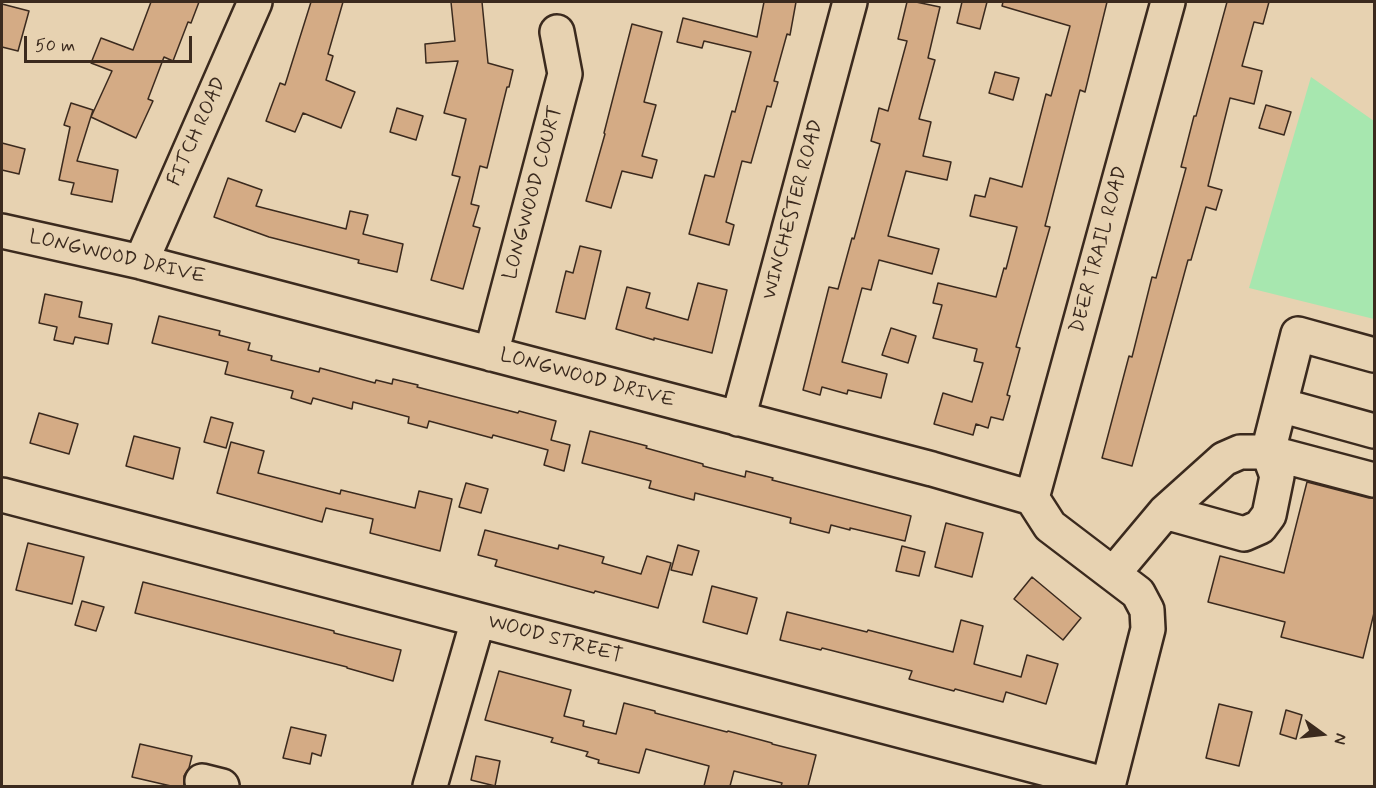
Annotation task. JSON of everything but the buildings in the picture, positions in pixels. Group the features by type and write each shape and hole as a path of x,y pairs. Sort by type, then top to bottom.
{"street":[{"name":"FITCH ROAD","path":"141,262 255,2"},
{"name":"WINCHESTER ROAD","path":"738,419 850,2"},
{"name":"DEER TRAIL ROAD","path":"1032,498 1168,2"},
{"name":"LONGWOOD COURT","path":"491,354 565,74 557,32"},
{"name":"LONGWOOD DRIVE","path":"2,231 141,262 932,469 1032,498"},
{"path":"1165,512 1244,534 1260,527 1269,515 1277,476 1268,452 1298,334 1374,355"},
{"path":"1280,405 1374,431"},
{"path":"1125,583 1165,512 1224,459 1240,452 1268,452 1374,480"},
{"name":"WOOD STREET","path":"2,495 1108,786"},
{"path":"1032,498 1050,526 1125,583 1147,610 1148,629 1108,786"},
{"path":"430,786 478,620"}],"green space":[{"path":"1311,77 1374,121 1374,319 1249,288"}]}
